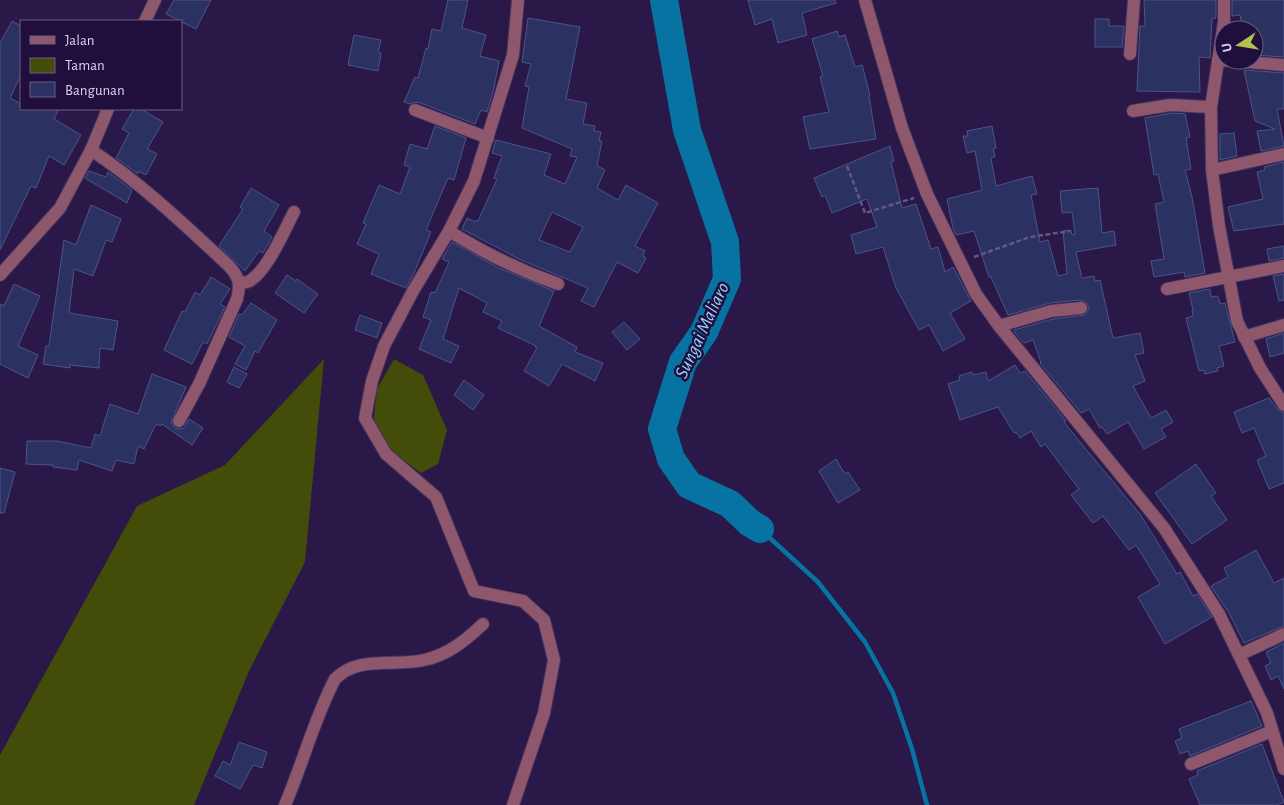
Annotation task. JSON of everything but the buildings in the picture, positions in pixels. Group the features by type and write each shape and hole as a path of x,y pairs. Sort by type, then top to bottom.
{"street":[{"path":"145,20 155,0"},
{"path":"514,805 544,713 554,660 544,620 523,601 474,591 436,498 386,454 365,418 372,381 384,346 413,291 449,231 474,181 512,55 518,0"},
{"path":"864,0 902,128 927,194 976,294 999,326 1164,528 1219,614 1266,713 1284,769"},
{"path":"1130,54 1134,0"},
{"path":"1224,0 1224,20"},
{"path":"1264,63 1284,65"},
{"path":"1217,70 1212,107 1212,170 1228,278 1237,321 1244,337 1260,368 1284,405"},
{"path":"1133,111 1170,105 1212,107"},
{"path":"0,275 60,208 91,150 108,110"},
{"path":"415,110 488,138"},
{"path":"91,150 156,199 229,266 236,273 240,283 238,299 199,384 179,421"},
{"path":"1212,170 1284,154"},
{"path":"240,283 250,282 259,274 294,212"},
{"path":"449,231 479,250 518,269 558,284"},
{"path":"1167,289 1284,266"},
{"path":"999,326 1051,311 1081,308"},
{"path":"1244,337 1284,325"},
{"path":"285,805 300,772 318,714 331,687 340,674 352,667 373,663 404,663 425,660 451,650 483,624"},
{"path":"1239,655 1284,634"},
{"path":"1191,764 1272,731"}],"path":[{"path":"847,166 865,213 927,194"},
{"path":"961,262 1006,244 1030,237 1070,231"}],"green space":[{"path":"324,359 305,562 249,671 194,805 0,805 0,755 137,506 225,465"},
{"path":"394,359 423,375 447,430 438,464 421,473 388,449 373,425 377,389"}],"waterway":[{"name":"Sungai Maliaro","path":"664,0 687,130 725,242 727,279 704,332 683,362 662,429 671,459 689,485 730,504 750,523 760,529"},
{"path":"760,529 818,582 865,642 893,693 912,749 927,805"}]}
